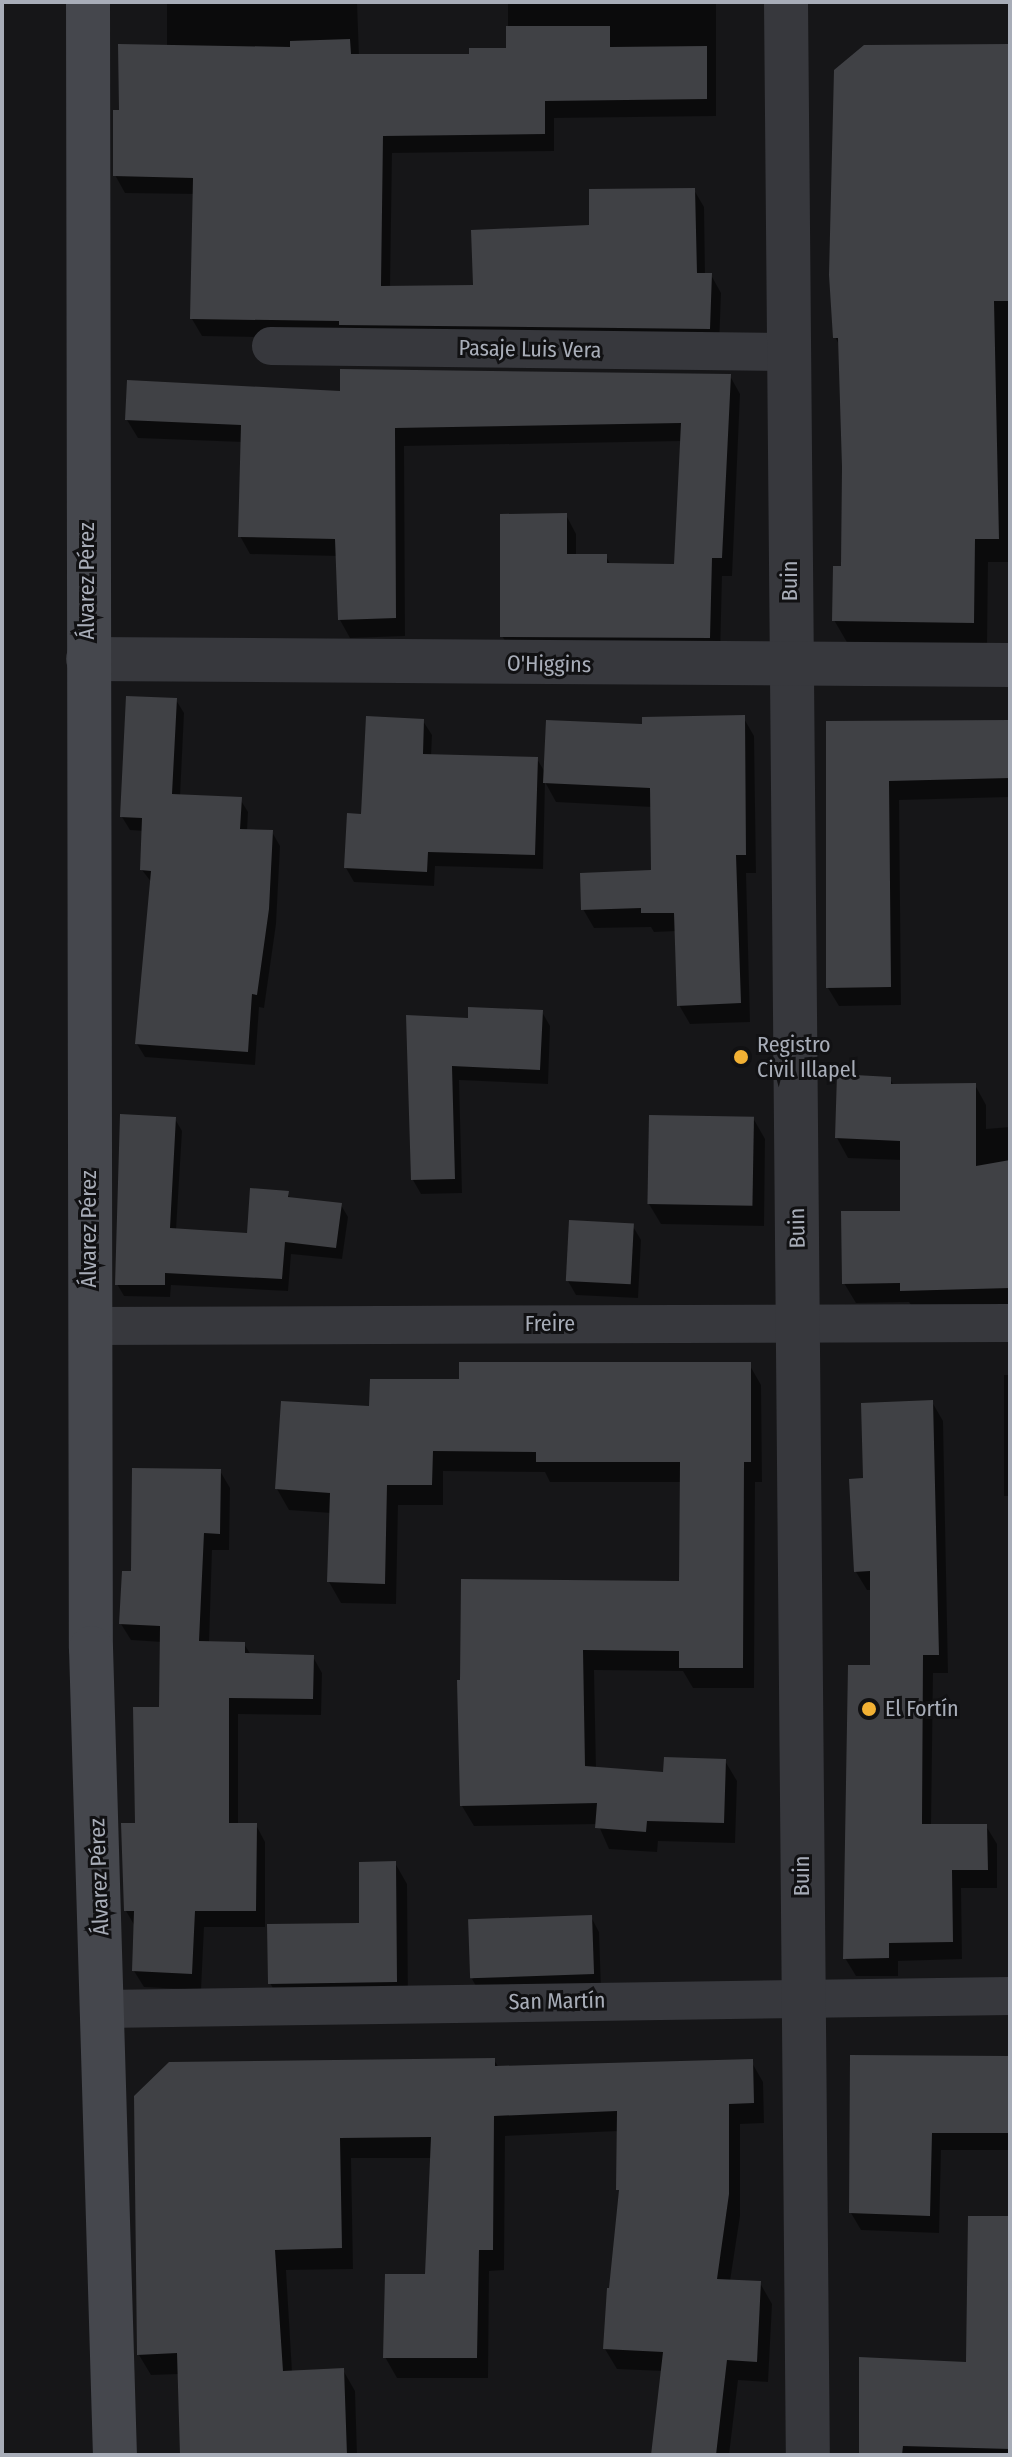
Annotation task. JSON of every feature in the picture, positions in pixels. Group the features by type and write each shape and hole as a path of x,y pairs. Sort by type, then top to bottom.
{"main road":[{"name":"Álvarez Pérez","path":"88,2 91,1648 115,2455"}],"street":[{"name":"Buin","path":"786,2 808,2455"},
{"name":"Pasaje Luis Vera","path":"271,346 789,352"},
{"name":"O'Higgins","path":"88,659 791,666 1010,665"},
{"name":"Freire","path":"90,1326 1010,1323"},
{"name":"San Martín","path":"104,2009 1010,1996"}],"building":[{"path":"506,26 610,26 610,47 707,46 707,99 545,101 545,134 383,136 381,286 473,285 471,230 589,225 589,189 695,188 697,273 712,273 710,329 339,325 339,321 190,319 193,178 113,176 113,110 119,110 118,44 290,47 290,41 350,39 351,54 469,54 469,48 506,48"},
{"path":"1010,44 1010,301 994,301 999,539 975,539 974,623 832,621 833,566 841,566 842,467 838,338 833,338 829,275 834,70 864,45"},
{"path":"340,369 731,374 722,558 712,558 710,638 500,637 500,514 567,513 567,554 607,554 607,563 674,564 681,423 395,428 396,618 338,620 335,539 238,537 241,425 125,420 127,380 340,391"},
{"path":"126,696 177,698 172,794 242,797 240,829 273,830 269,909 257,995 252,994 248,1052 135,1044 151,871 140,870 142,818 120,817"},
{"path":"745,715 746,855 736,855 741,1003 677,1006 674,913 641,913 641,908 581,910 580,873 651,870 650,788 543,783 546,720 642,724 642,717"},
{"path":"366,716 424,719 423,754 538,757 535,855 428,852 427,872 344,868 347,813 361,814"},
{"path":"1010,720 1010,778 889,781 891,987 826,988 826,721"},
{"path":"468,1007 543,1010 540,1070 452,1066 455,1179 411,1180 406,1015 468,1018"},
{"path":"837,1074 891,1077 891,1084 976,1083 976,1166 1010,1160 1010,1288 900,1291 900,1283 842,1284 841,1211 900,1211 900,1141 835,1138"},
{"path":"120,1114 176,1117 170,1228 247,1233 250,1188 289,1191 288,1197 342,1203 336,1248 285,1242 282,1279 165,1273 165,1285 115,1285"},
{"path":"649,1115 754,1117 752,1206 647,1204"},
{"path":"569,1220 634,1223 631,1284 566,1281"},
{"path":"459,1362 751,1362 751,1462 744,1462 743,1668 679,1668 679,1651 583,1650 585,1766 663,1772 664,1757 726,1759 724,1823 647,1821 646,1832 595,1828 597,1803 460,1806 457,1680 460,1680 461,1579 679,1581 680,1462 536,1462 536,1452 433,1451 432,1485 387,1485 385,1584 327,1582 330,1493 275,1489 281,1401 369,1406 370,1379 459,1379"},
{"path":"933,1400 939,1655 923,1655 922,1824 987,1824 988,1870 952,1870 953,1942 889,1943 889,1958 843,1959 848,1665 870,1665 870,1571 854,1572 849,1479 863,1478 861,1403"},
{"path":"132,1468 221,1469 220,1534 204,1533 199,1641 245,1642 245,1653 314,1655 313,1699 229,1698 229,1823 257,1823 256,1911 195,1911 192,1974 132,1971 134,1911 124,1911 121,1823 135,1823 133,1707 159,1707 160,1626 119,1624 122,1571 131,1571"},
{"path":"396,1861 397,1982 268,1984 267,1924 359,1923 359,1862"},
{"path":"592,1915 594,1974 470,1978 468,1919"},
{"path":"850,2055 1010,2056 1010,2133 932,2133 930,2216 849,2213"},
{"path":"495,2058 495,2066 753,2059 754,2103 729,2104 729,2194 717,2279 761,2281 757,2362 727,2360 716,2455 651,2455 663,2352 603,2349 619,2190 616,2190 617,2111 494,2116 493,2250 479,2250 477,2358 383,2358 385,2274 425,2274 431,2137 340,2138 342,2248 275,2250 283,2371 344,2368 347,2455 180,2455 177,2353 137,2355 134,2096 169,2062"},
{"path":"968,2216 1010,2216 1010,2449 903,2446 902,2455 859,2455 859,2357 966,2362"}],"place":[{"name":"Registro Civil Illapel","path":"741,1057"},
{"name":"El Fortín","path":"869,1709"}]}
